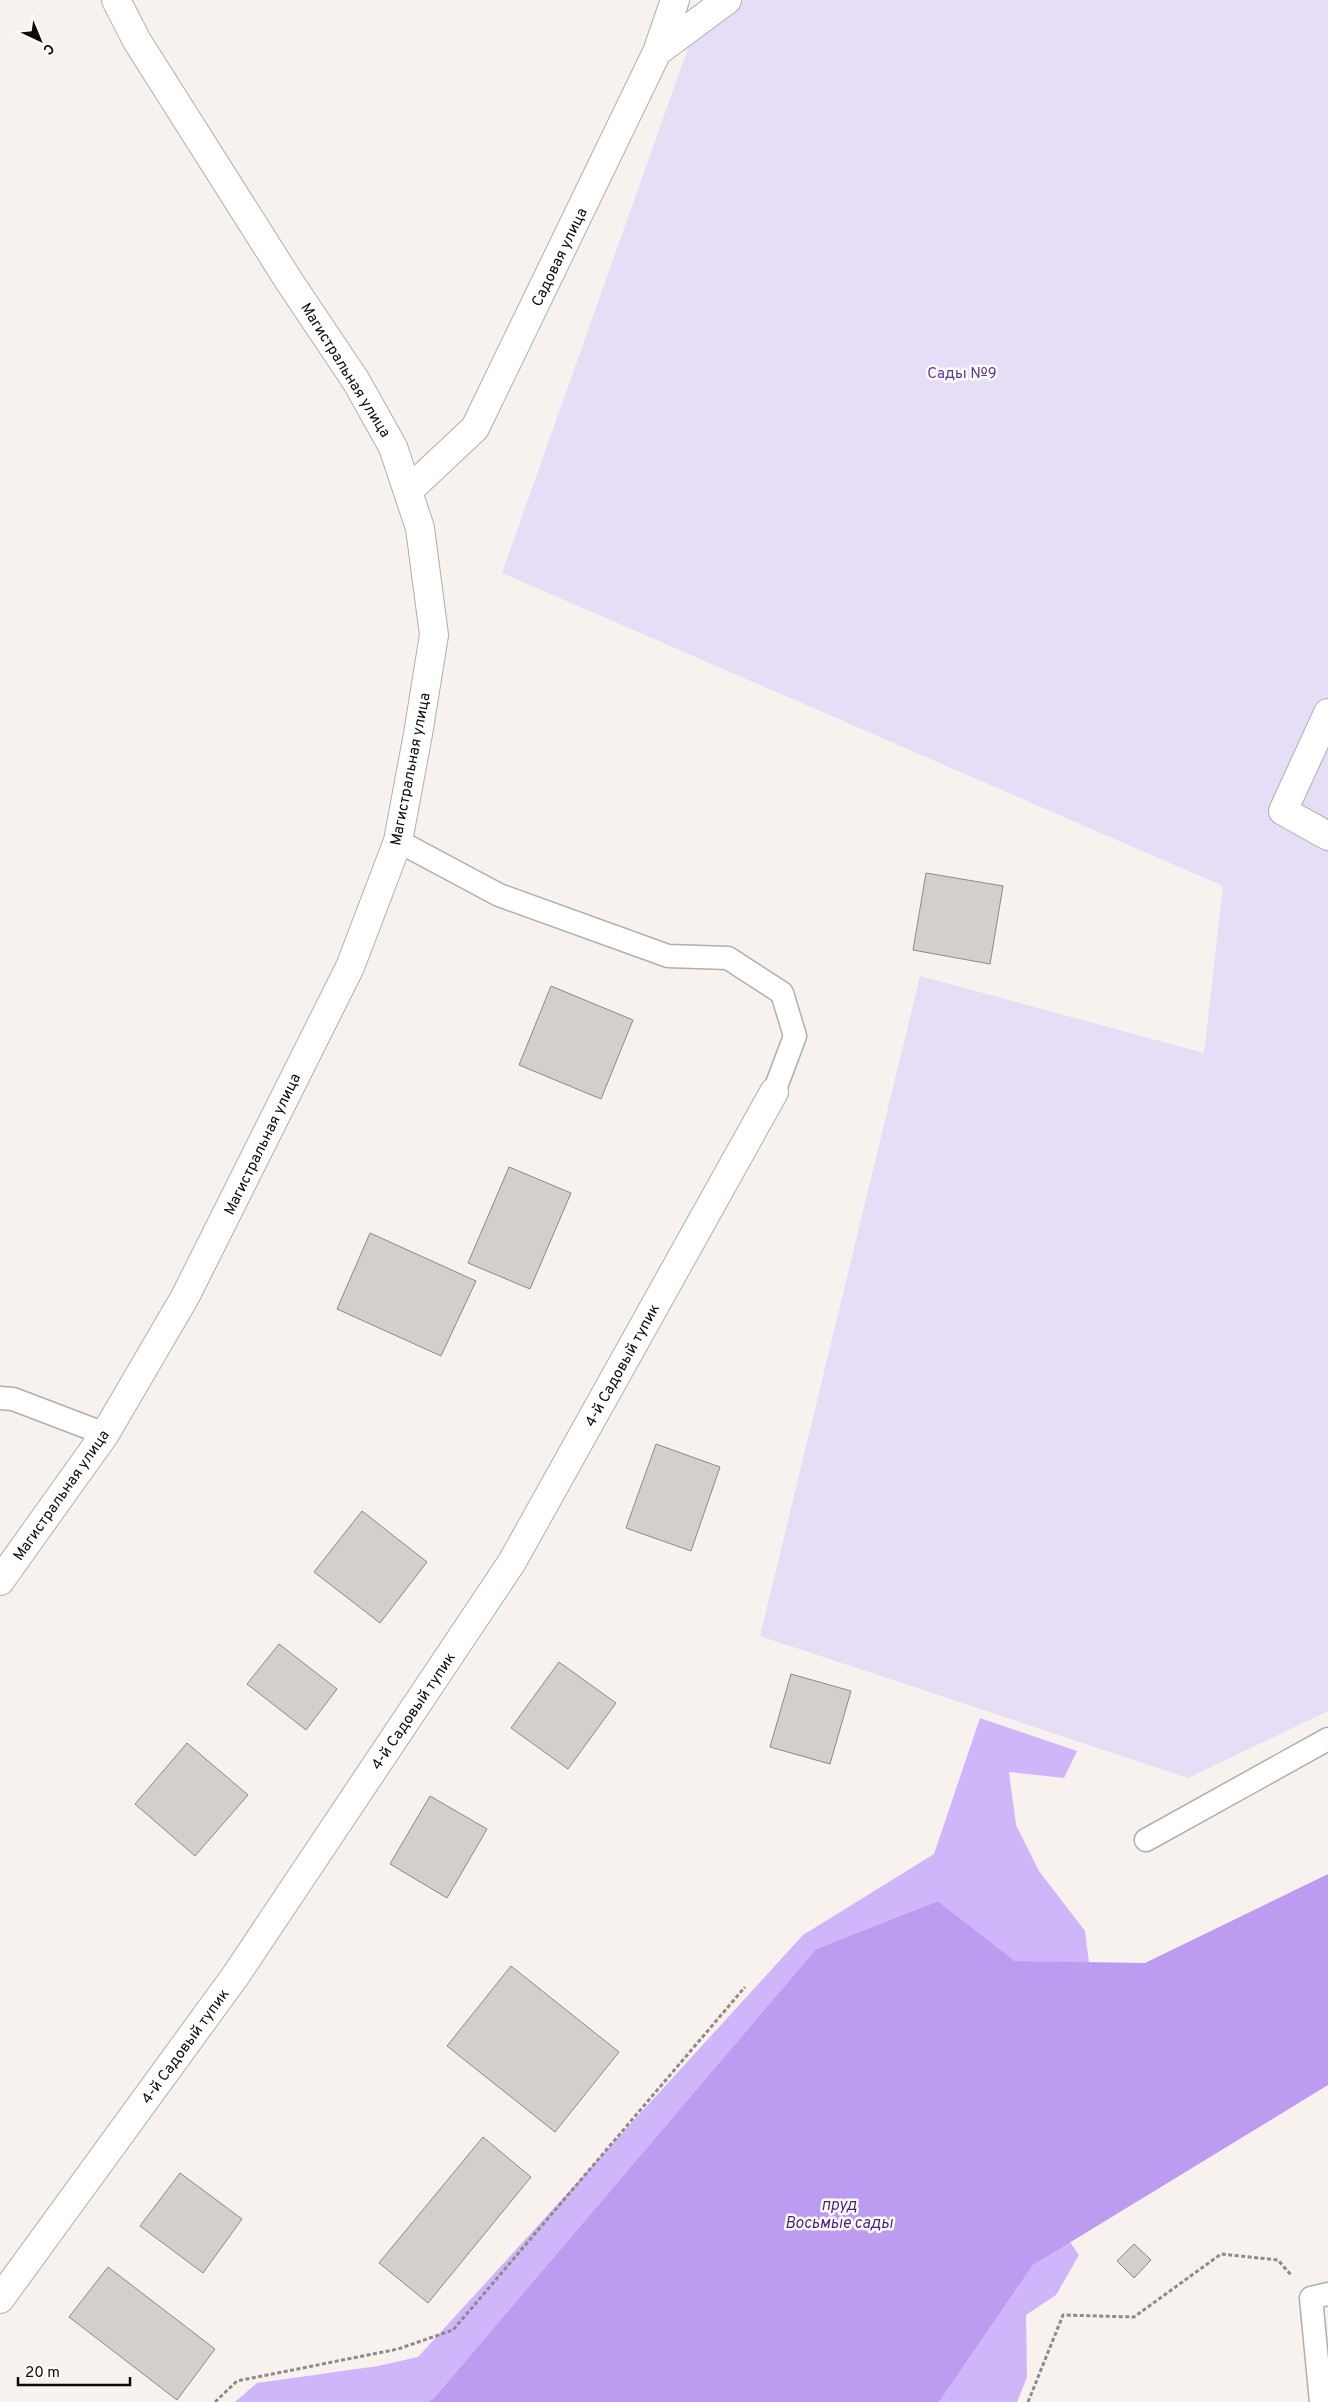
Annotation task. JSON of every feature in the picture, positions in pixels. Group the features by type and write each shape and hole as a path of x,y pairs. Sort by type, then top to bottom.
{"street":[{"name":"Магистральная улица","path":"0,1581 105,1434 185,1298 350,967 398,841 434,635 420,528 394,447 356,381 289,281 148,58 116,0"},
{"name":"Садовая улица","path":"408,491 475,428 657,52 675,0"},
{"path":"657,52 727,0"},
{"path":"1328,713 1283,811 1328,836"},
{"name":"4-й Садовый тупик","path":"0,2299 236,1975 512,1562 774,1092"}],"lane":[{"path":"398,841 499,895 668,956 728,958 782,993 795,1036 774,1092"},
{"path":"0,1398 13,1399 105,1434"},
{"path":"1146,1840 1328,1739"},
{"path":"1320,2296 1321,2402"}],"path":[{"path":"215,2402 237,2381 398,2349 453,2330 745,1987"},
{"path":"1028,2402 1063,2315 1134,2317 1221,2254 1278,2260 1320,2296"}],"green space":[{"name":"Сады №9","path":"705,0 1328,0 1328,1711 1188,1778 760,1636 920,976 1204,1053 1223,886 502,573"}],"shaded area":[{"path":"980,1718 1077,1751 1064,1778 1009,1772 1016,1825 1039,1871 1085,1931 1089,1963 1015,1961 938,1901 816,1949 434,2398 427,2402 235,2402 257,2383 378,2366 418,2357 803,1935 934,1854"},
{"path":"1070,2242 1079,2255 1056,2295 1026,2315 1027,2377 1017,2402 939,2402 1033,2265"}],"water":[{"name":"пруд Восьмые сады","path":"1328,1874 1328,2085 1033,2265 939,2402 427,2402 434,2398 816,1949 938,1901 1015,1961 1145,1963"}],"building":[{"path":"926,873 1003,886 990,964 913,950"},
{"path":"551,986 633,1020 601,1099 519,1065"},
{"path":"509,1167 571,1193 530,1289 468,1263"},
{"path":"370,1233 476,1281 441,1356 337,1309"},
{"path":"656,1444 720,1467 691,1551 626,1528"},
{"path":"362,1511 427,1562 380,1623 314,1572"},
{"path":"279,1644 337,1689 306,1730 247,1684"},
{"path":"559,1662 616,1703 568,1769 511,1728"},
{"path":"791,1674 851,1691 830,1764 770,1747"},
{"path":"187,1743 248,1795 195,1856 135,1804"},
{"path":"430,1796 487,1829 447,1898 390,1864"},
{"path":"511,1966 619,2052 555,2132 447,2046"},
{"path":"483,2137 531,2177 428,2303 379,2263"},
{"path":"180,2173 242,2219 203,2273 140,2226"},
{"path":"1134,2244 1151,2260 1134,2278 1117,2261"},
{"path":"108,2267 215,2349 177,2400 69,2317"}]}
